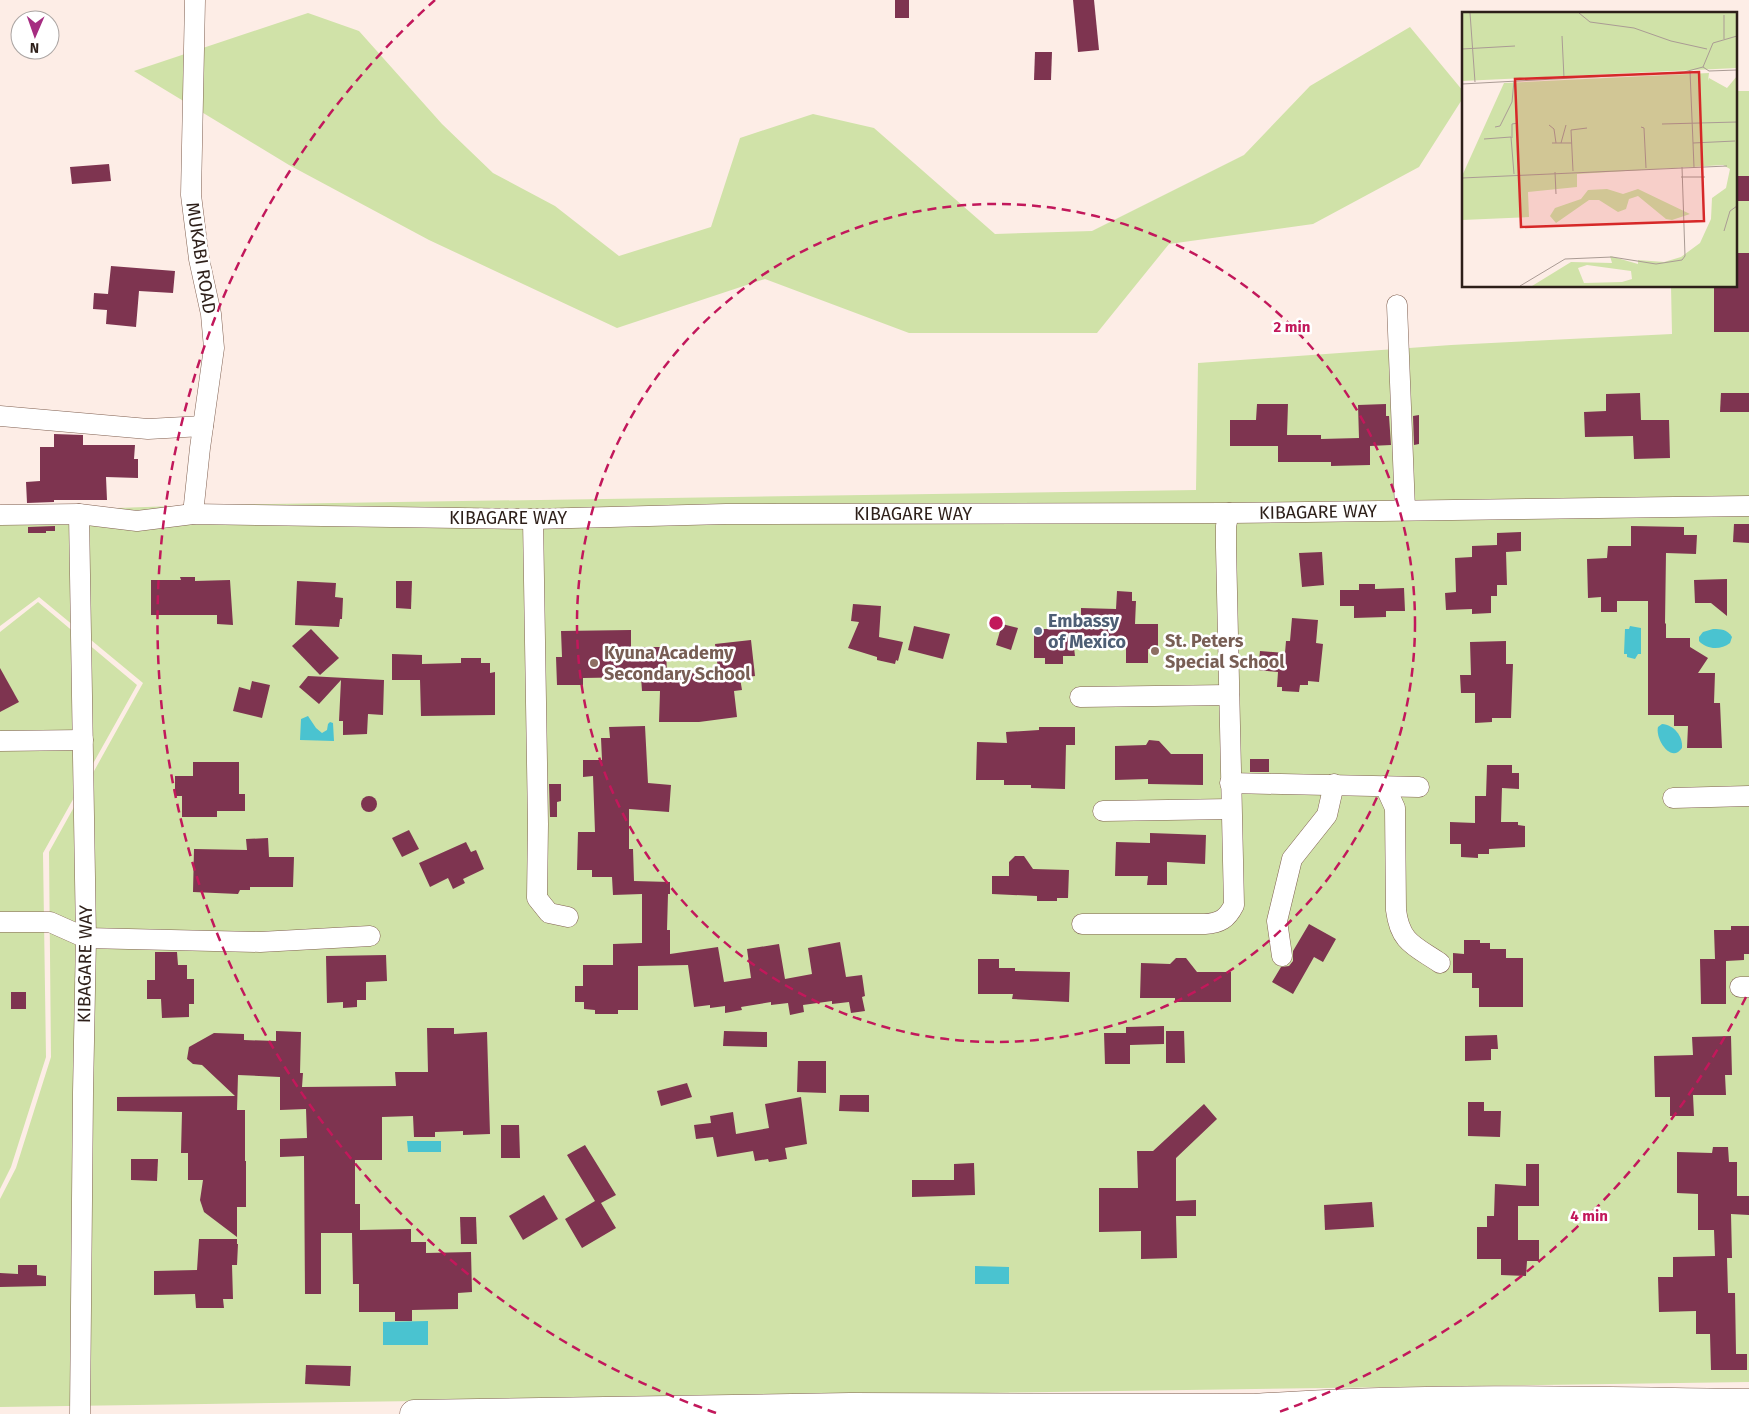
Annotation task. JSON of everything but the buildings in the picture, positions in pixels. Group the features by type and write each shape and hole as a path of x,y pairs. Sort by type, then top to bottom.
{"main road":[{"path":"414,1414 547,1410 850,1407 1255,1408 1290,1410 1484,1400 1749,1403"}],"street":[{"name":"MUKABI ROAD","path":"194,514 203,426 214,348 211,314 199,259 191,195 195,0"},
{"path":"1397,305 1405,510"},
{"path":"0,416 148,429 203,426"},
{"name":"KIBAGARE WAY","path":"0,514 78,514 137,521 194,514 533,519 726,514 1230,513 1749,506"},
{"path":"1082,924 1218,923 1226,918 1234,906 1226,547 1226,526 1230,513"},
{"name":"KIBAGARE WAY","path":"78,514 86,938 82,1102 80,1414"},
{"path":"533,519 538,824 537,898 549,913 568,917"},
{"path":"1080,697 1229,695"},
{"path":"0,741 83,740"},
{"path":"1230,783 1419,787"},
{"path":"1282,956 1277,921 1292,859 1328,815 1334,784"},
{"path":"1385,786 1395,808 1396,910 1398,925 1402,934 1413,945 1440,963"},
{"path":"1673,798 1749,796"},
{"path":"1103,811 1231,809"},
{"path":"0,922 50,922 86,938 260,942 370,936"}],"green space":[{"path":"308,13 359,31 442,124 493,173 555,206 619,256 711,227 740,138 813,114 874,128 995,234 1092,231 1244,155 1310,86 1410,27 1462,90 1462,100 1419,167 1313,224 1169,244 1097,333 909,333 765,279 617,328 429,240 289,165 134,71"},
{"path":"1736,91 1749,91 1749,1382 0,1407 0,1199 16,1168 51,1057 49,852 143,683 39,597 0,626 0,512 204,505 1196,490 1198,363 1451,345 1672,334 1671,288 1736,288"},
{"path":"38,602 137,685 43,853 46,1057 11,1167 0,1189 0,632"}],"water":[{"path":"1630,626 1641,628 1641,654 1638,654 1635,659 1624,654 1625,629 1629,629"},
{"path":"1721,629 1728,632 1732,637 1730,643 1714,648 1702,644 1699,641 1699,637 1703,632"},
{"path":"308,716 322,733 327,730 330,722 333,723 334,741 300,740 301,719"},
{"path":"1662,724 1670,726 1679,735 1682,748 1678,752 1669,752 1661,743 1658,727"},
{"path":"407,1141 441,1141 441,1152 408,1152"},
{"path":"975,1266 1009,1267 1009,1284 975,1284"},
{"path":"428,1321 428,1345 383,1345 383,1322"}],"place":[{"name":"Embassy of Mexico","path":"1038,631"},
{"name":"St. Peters Special School","path":"1155,651"},
{"name":"Kyuna Academy Secondary School","path":"594,663"}]}
